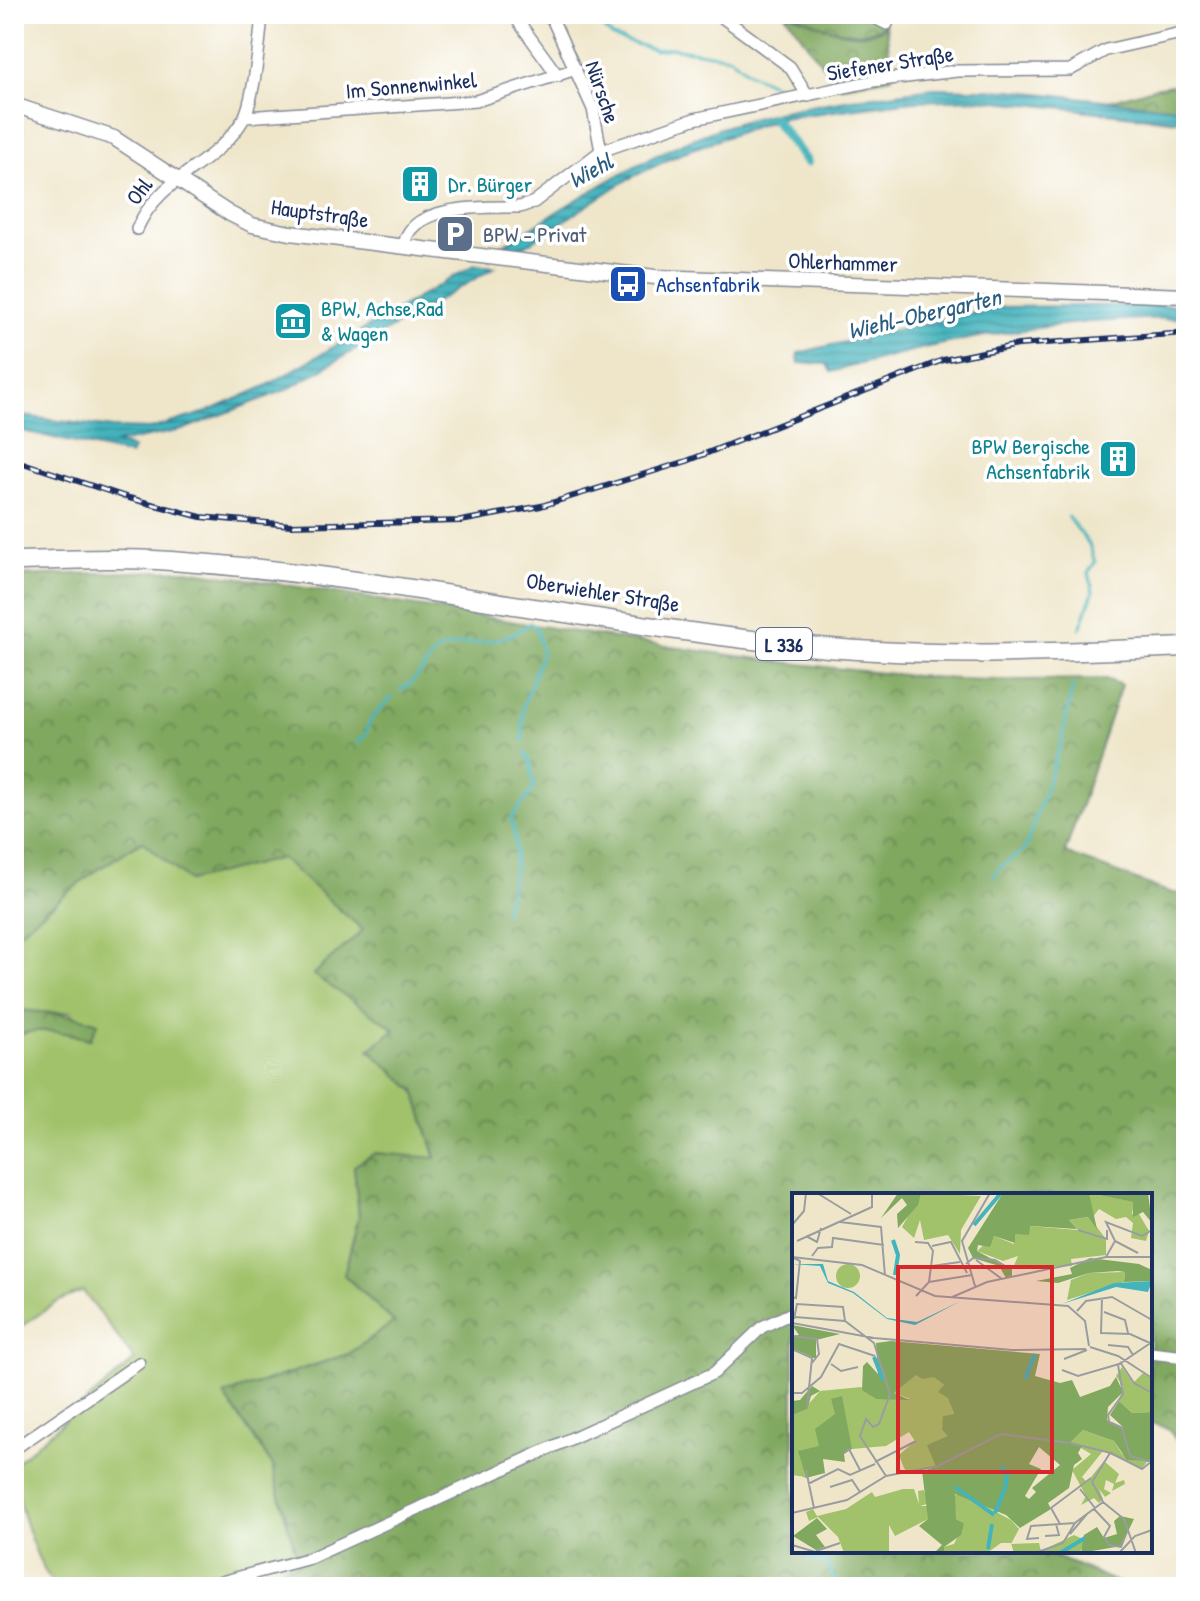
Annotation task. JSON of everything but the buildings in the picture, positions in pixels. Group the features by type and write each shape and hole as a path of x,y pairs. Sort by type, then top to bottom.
{"main road":[{"name":"Oberwiehler Straße","path":"14,559 169,561 335,577 786,644 889,653 1029,654 1186,647"}],"street":[{"path":"245,117 262,14"},
{"path":"513,14 558,76"},
{"name":"Nürsche","path":"404,247 410,228 431,215 520,207 534,202 601,151 598,123 550,14"},
{"path":"718,14 790,67 808,96"},
{"path":"867,14 887,24"},
{"name":"Siefener Straße","path":"601,151 694,119 873,81 957,71 1070,70 1106,50 1186,32"},
{"name":"Im Sonnenwinkel","path":"245,117 476,101 576,69"},
{"name":"Hauptstraße","path":"14,105 114,138 252,225 404,247"},
{"name":"Ohl","path":"137,229 163,189 226,139 245,117"},
{"name":"Ohlerhammer","path":"404,247 655,277 1186,296"},
{"path":"203,1587 310,1558 714,1373 762,1327 792,1313"},
{"path":"1152,1353 1186,1357"},
{"path":"14,1449 139,1363"}],"green space":[{"path":"785,14 848,34 861,35 886,26 892,77 839,87"},
{"path":"794,14 863,14 885,24 864,33 852,33 827,28"},
{"path":"1186,83 1186,122 1080,110 1153,88"},
{"path":"186,570 752,658 942,678 1106,679 1121,685 1065,853 1168,892 1186,895 1186,1455 1168,1428 1152,1424 1152,1193 792,1193 792,1553 1047,1553 1119,1583 1116,1587 207,1587 299,1564 271,1463 224,1395 348,1354 394,1322 344,1275 359,1216 354,1166 375,1153 436,1158 415,1091 369,1050 395,1029 313,975 363,930 281,858 189,881 142,841 91,874 14,936 14,576"},
{"path":"142,841 190,881 281,857 364,930 395,1029 370,1050 415,1091 436,1159 376,1153 354,1167 359,1216 344,1275 394,1322 348,1354 224,1395 271,1463 299,1564 207,1587 56,1587 41,1562 27,1528 14,1464 135,1360 83,1291 59,1301 14,1331 14,1037 42,1031 90,1039 71,1012 39,1013 14,1009 14,936 91,874"},
{"path":"14,1009 66,1015 98,1023 90,1039 42,1031 14,1037"}],"water":[{"path":"934,88 1009,90 1186,109 1186,121 979,99 912,101 781,118 781,122 768,122 684,152 628,179 516,252 495,250 615,177 710,132 790,110"},
{"path":"474,265 495,267 288,389 182,430 117,443 133,449 130,455 14,429 14,415 112,428 150,429 207,412 266,386"},
{"path":"1186,305 1186,318 1095,322 1007,332 919,349 831,372 827,364 799,363 798,353 858,339 863,343 863,337 1000,307"}],"waterway":[{"path":"588,14 613,37 655,50 671,48 730,57 749,73 777,86"},
{"path":"773,118 807,162"},
{"path":"1068,517 1089,544 1095,562 1089,572 1093,592 1080,629"},
{"path":"400,690 413,681 439,650 506,637 530,623 536,627 542,653 523,707 523,741"},
{"path":"994,877 998,869 1025,849 1061,743 1073,685"},
{"path":"357,743 364,737 371,719 392,697"},
{"path":"504,913 515,854 511,819 534,788 530,760 525,753"},
{"path":"809,1559 826,1563 839,1587"}],"railway":[{"path":"14,460 129,498 201,517 291,525 461,521 541,506 687,461 943,360 1018,345 1186,333"}],"place":[{"name":"Dr. Bürger","path":"420,184"},
{"name":"BPW - Privat","path":"455,234"},
{"name":"Achsenfabrik","path":"628,284"},
{"name":"BPW, Achse,Rad & Wagen","path":"293,321"},
{"name":"BPW Bergische Achsenfabrik","path":"1118,459"}],"water label":[{"name":"Wiehl","path":"590,170"},
{"name":"Wiehl-Obergarten","path":"924,313"}]}
